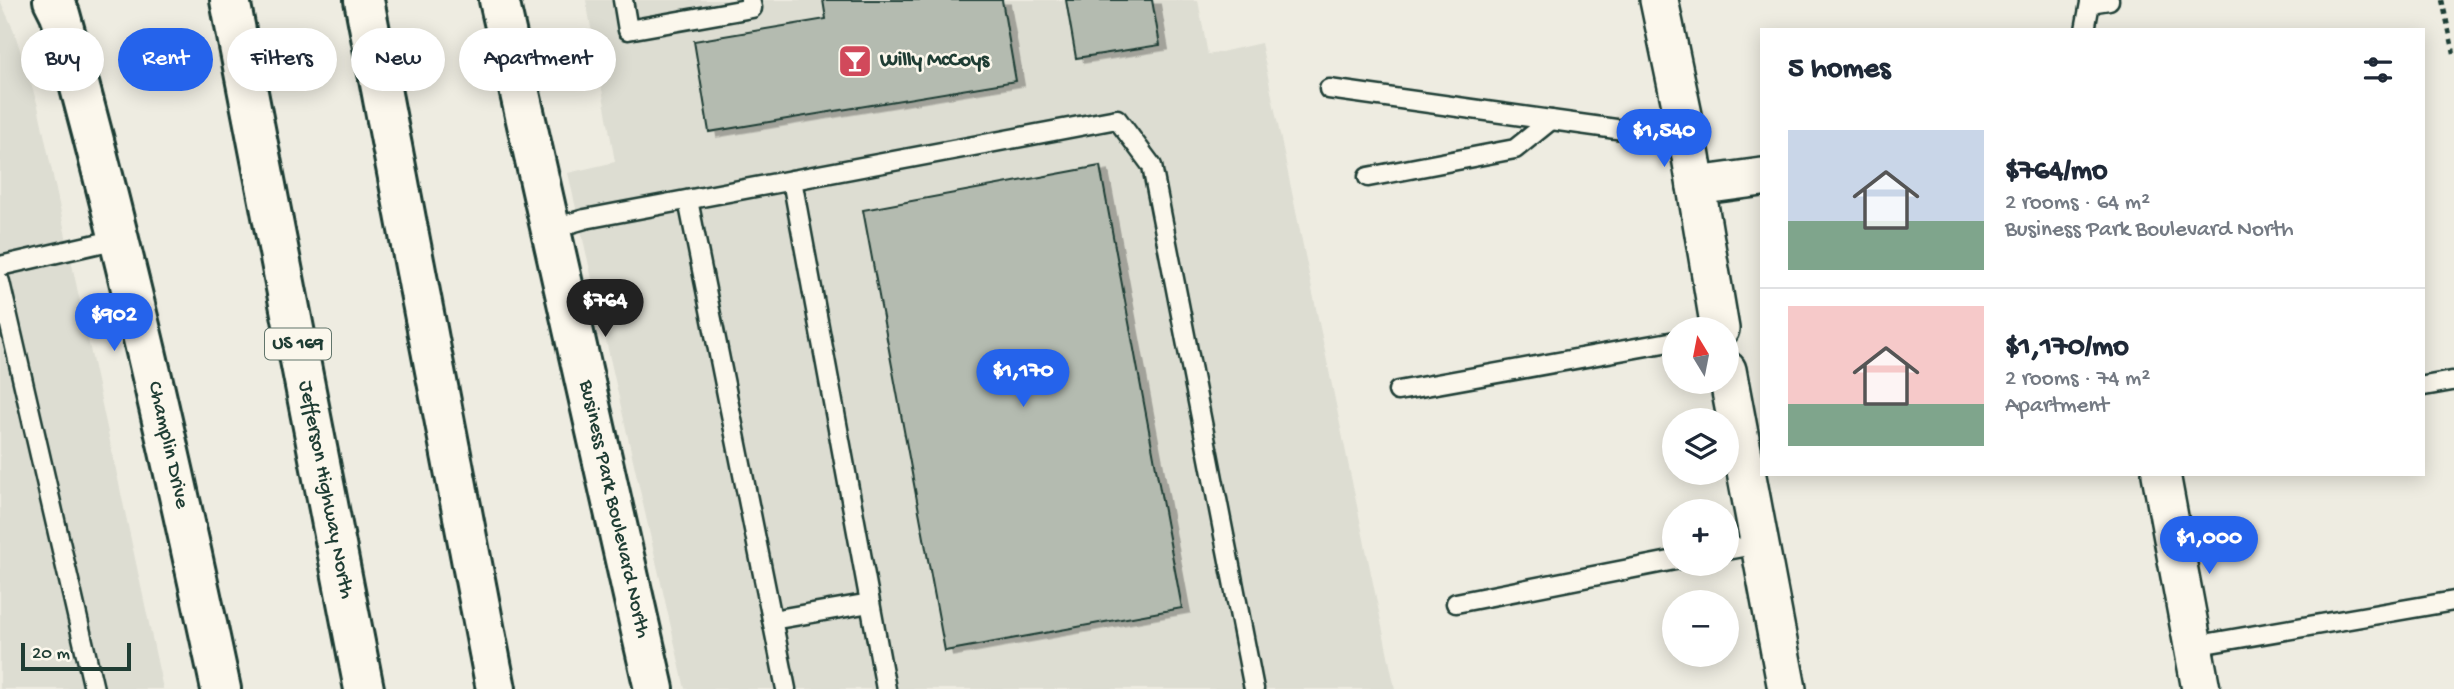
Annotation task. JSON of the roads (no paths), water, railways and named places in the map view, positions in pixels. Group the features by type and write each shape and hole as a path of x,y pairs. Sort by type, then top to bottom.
{"main road":[{"name":"Champlin Drive","path":"53,0 60,14 97,149 190,544 221,689"},
{"name":"Jefferson Highway North","path":"230,0 364,689"},
{"path":"364,0 496,689"},
{"name":"Business Park Boulevard North","path":"499,0 654,689"}],"street":[{"path":"1659,0 1688,139 1718,317"},
{"path":"1696,186 1760,177"},
{"path":"1729,394 1743,547 1787,689"},
{"path":"2161,476 2201,689"}],"lane":[{"path":"623,0 628,30 752,8 750,0"},
{"path":"2085,28 2089,1 2109,0"},
{"path":"1329,89 1688,139"},
{"path":"550,229 585,219 1117,118 1152,166 1254,689"},
{"path":"1368,177 1515,149 1551,120"},
{"path":"792,180 886,689"},
{"path":"688,200 786,689"},
{"path":"0,266 118,239"},
{"path":"0,282 94,689"},
{"path":"1398,391 1662,343"},
{"path":"2425,386 2452,381"},
{"path":"1456,603 1662,563"},
{"path":"2193,646 2454,601"},
{"path":"772,620 870,603"}],"place":[{"name":"Willy McCoys","path":"855,61"}]}
